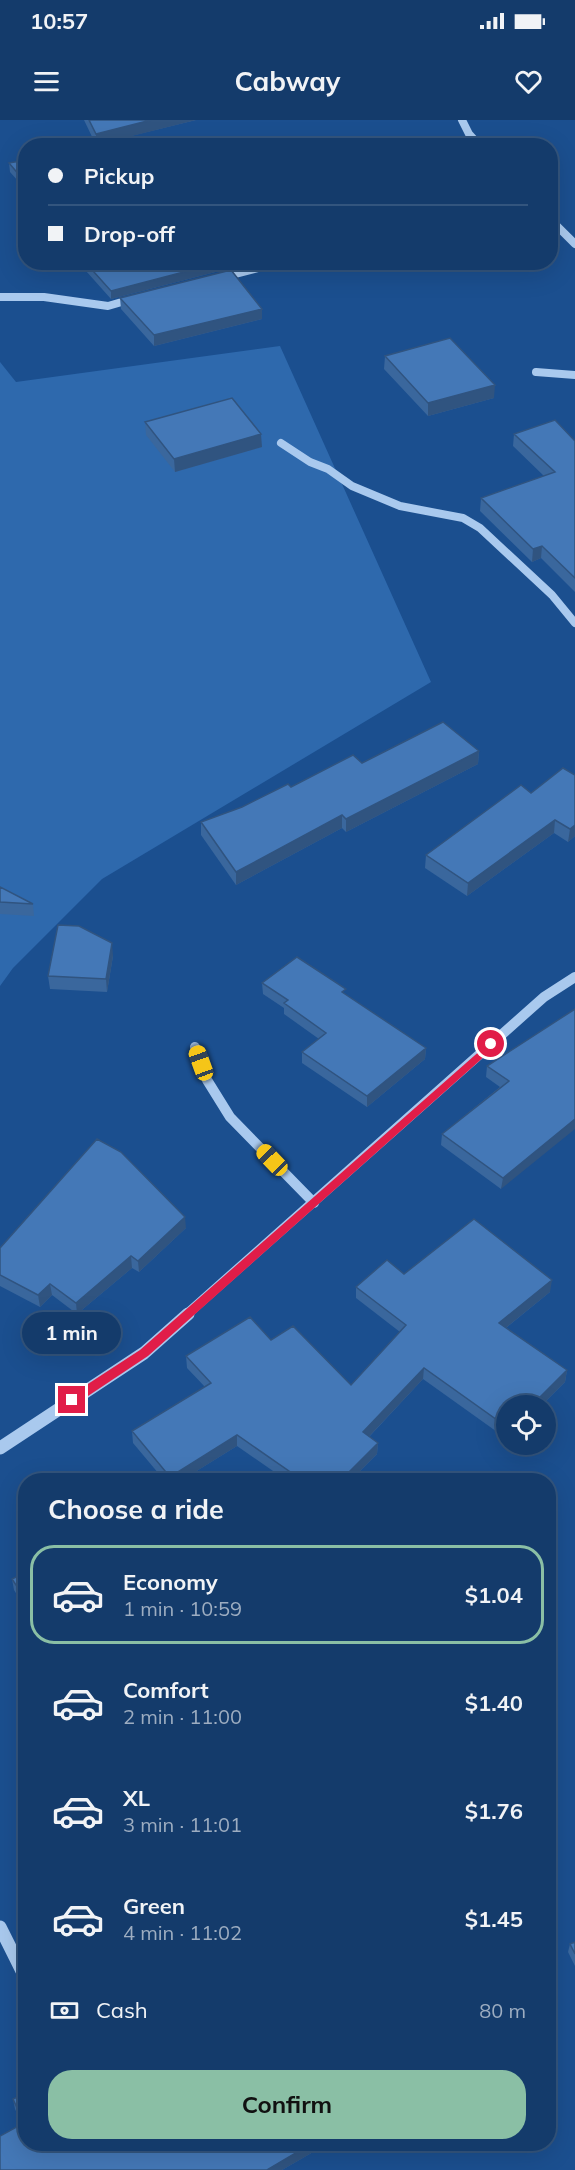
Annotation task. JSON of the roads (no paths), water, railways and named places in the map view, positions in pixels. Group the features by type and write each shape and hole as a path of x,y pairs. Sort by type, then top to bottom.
{"street":[{"path":"462,120 473,138"},
{"path":"558,227 575,244"},
{"path":"209,280 249,270"},
{"path":"0,297 44,297 108,306 141,297"},
{"path":"536,372 575,375"},
{"path":"281,443 310,462 328,469 352,486 400,506 463,519 480,528 552,595 575,623"},
{"path":"0,1448 144,1353 544,997 575,977"},
{"path":"195,1047 207,1080 230,1117 314,1203"},
{"path":"0,1927 18,1963"}]}
